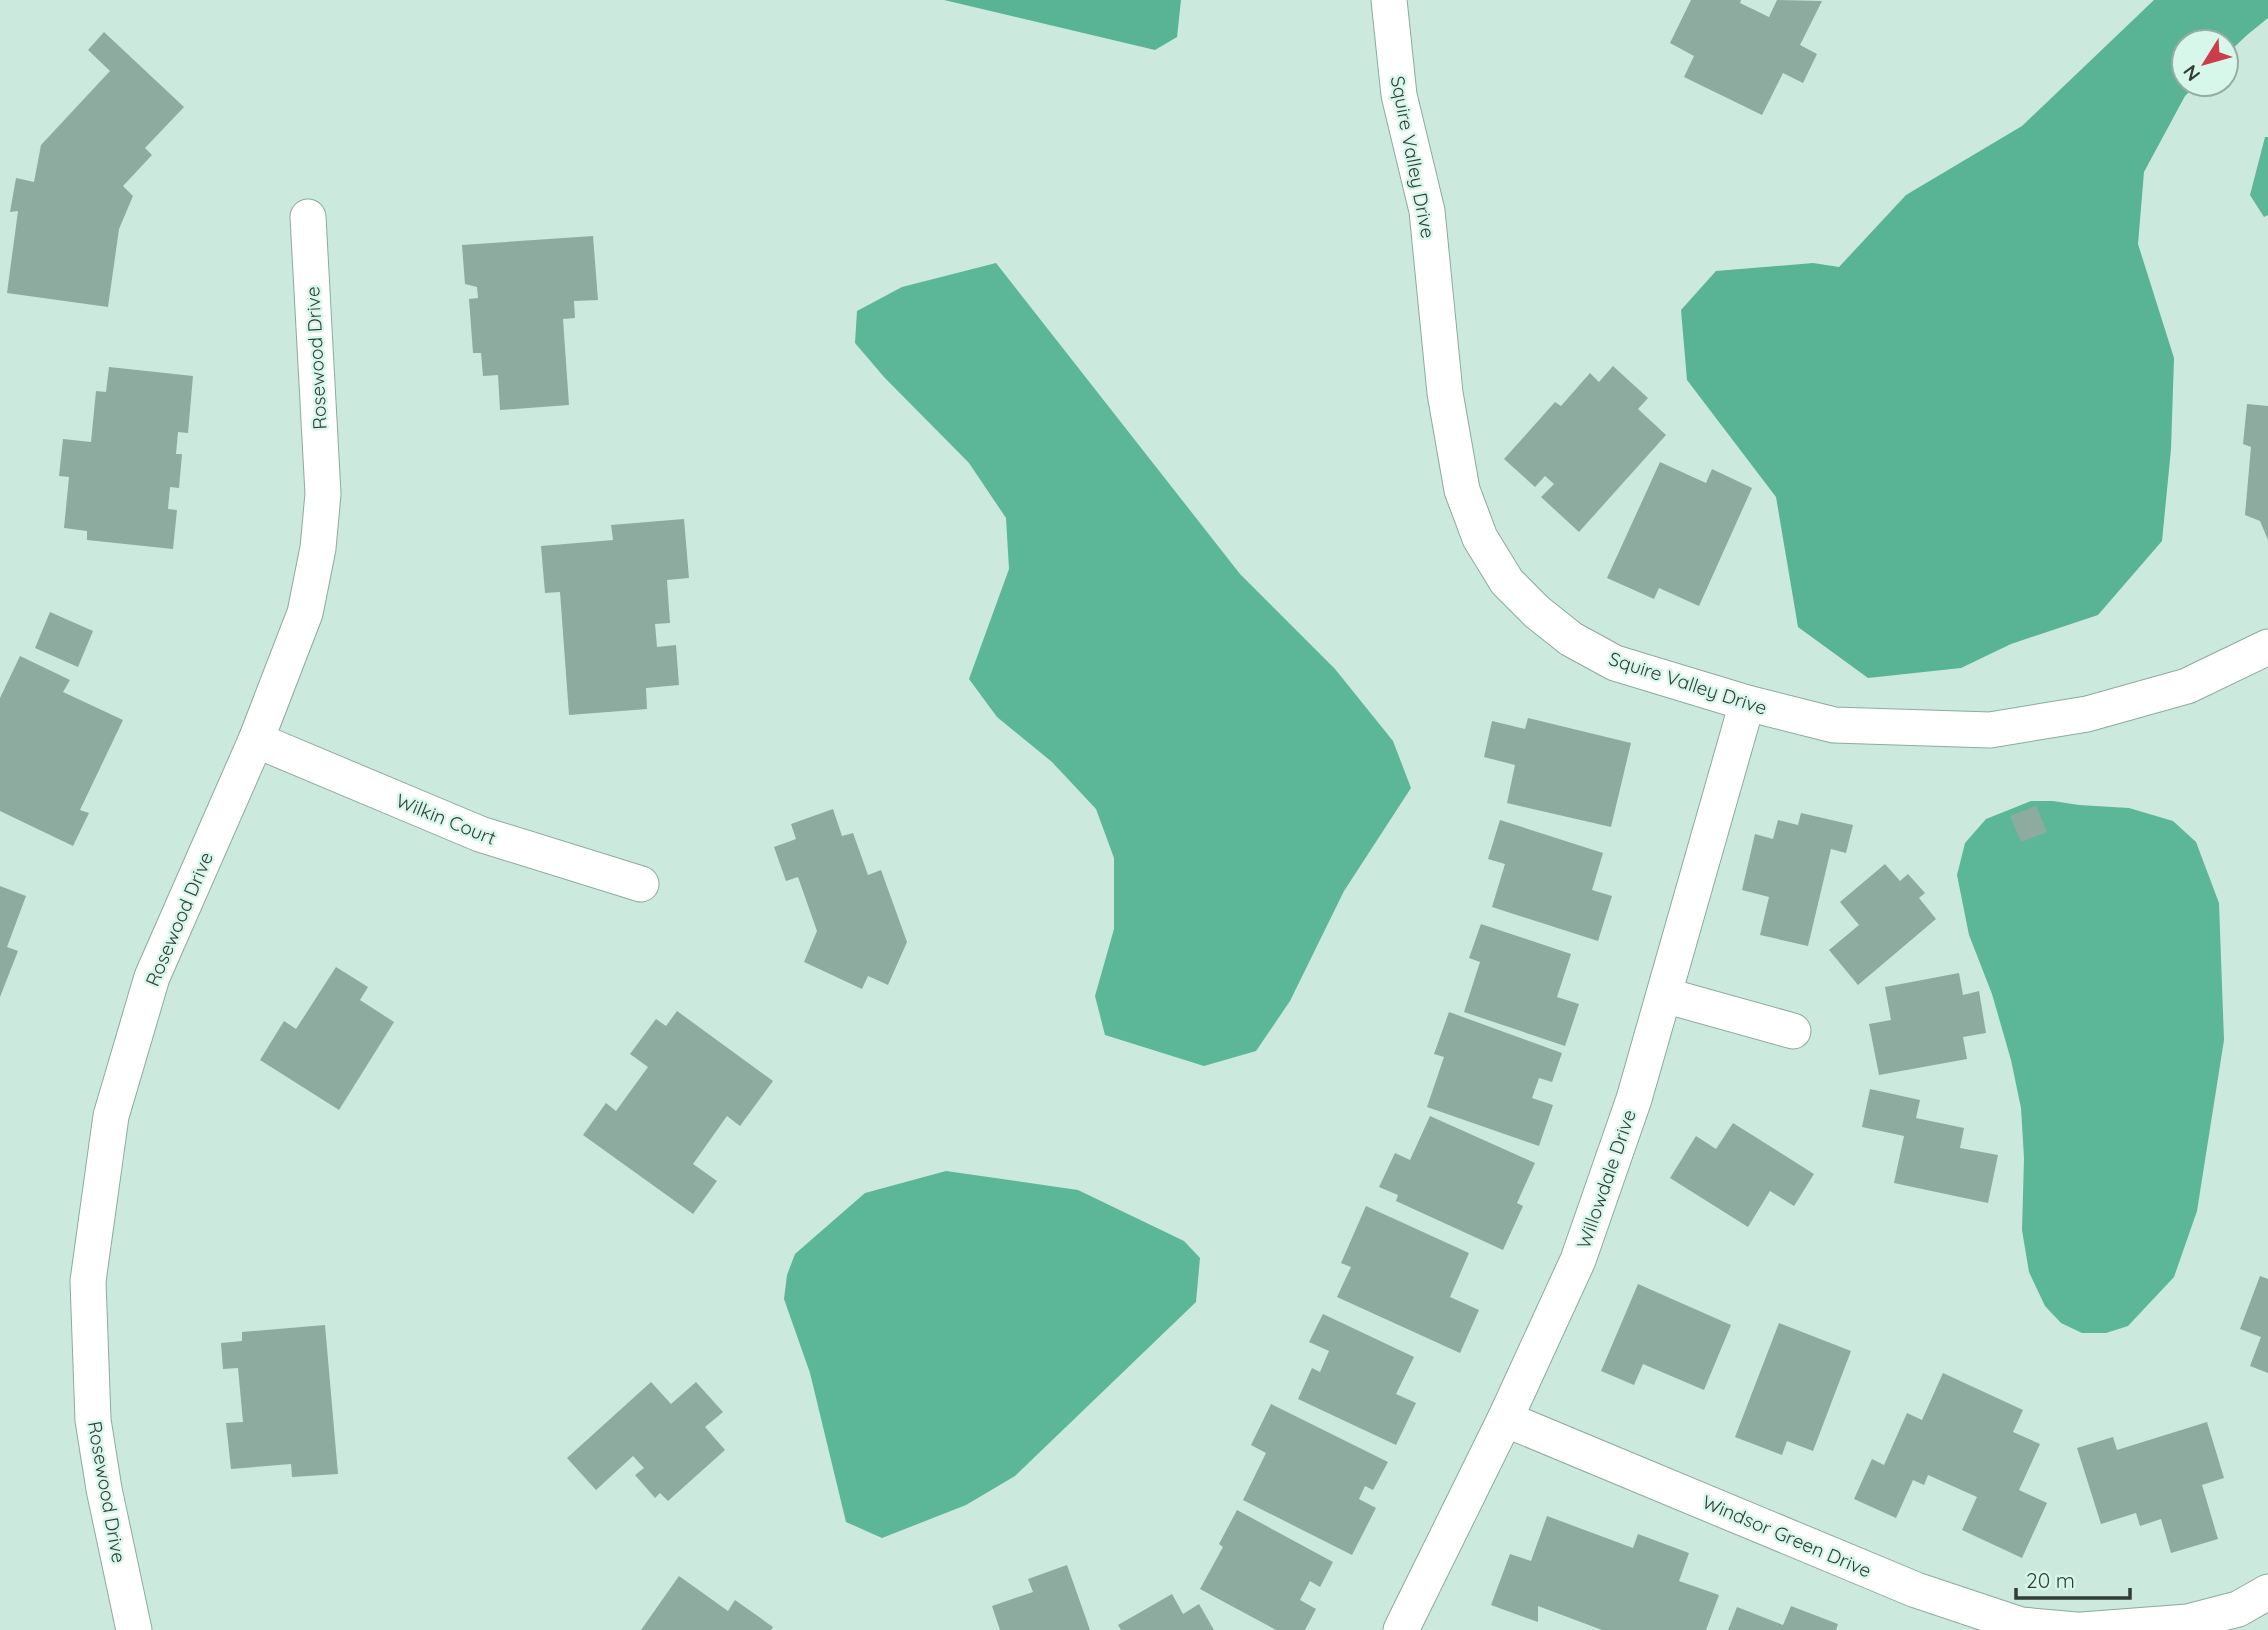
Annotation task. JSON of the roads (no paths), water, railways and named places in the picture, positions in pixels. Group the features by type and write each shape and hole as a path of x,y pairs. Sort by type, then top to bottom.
{"street":[{"name":"Squire Valley Drive","path":"1389,0 1399,95 1427,211 1447,405 1461,490 1480,538 1507,582 1537,612 1570,639 1615,663 1747,703 1834,725 1990,730 2087,713 2187,685 2268,647"},
{"name":"Rosewood Drive","path":"134,1630 104,1489 93,1420 88,1281 111,1116 152,977 256,740 305,613 318,548 323,494 308,217"},
{"name":"Willowdale Drive","path":"1401,1630 1505,1419 1578,1260 1634,1099 1747,703"},
{"name":"Wilkin Court","path":"256,740 480,834 641,884"},
{"path":"1664,995 1793,1031"},
{"name":"Windsor Green Drive","path":"1505,1419 1916,1590 2021,1625 2076,1630"},
{"path":"2082,1630 2188,1622 2238,1609 2268,1592"}]}
